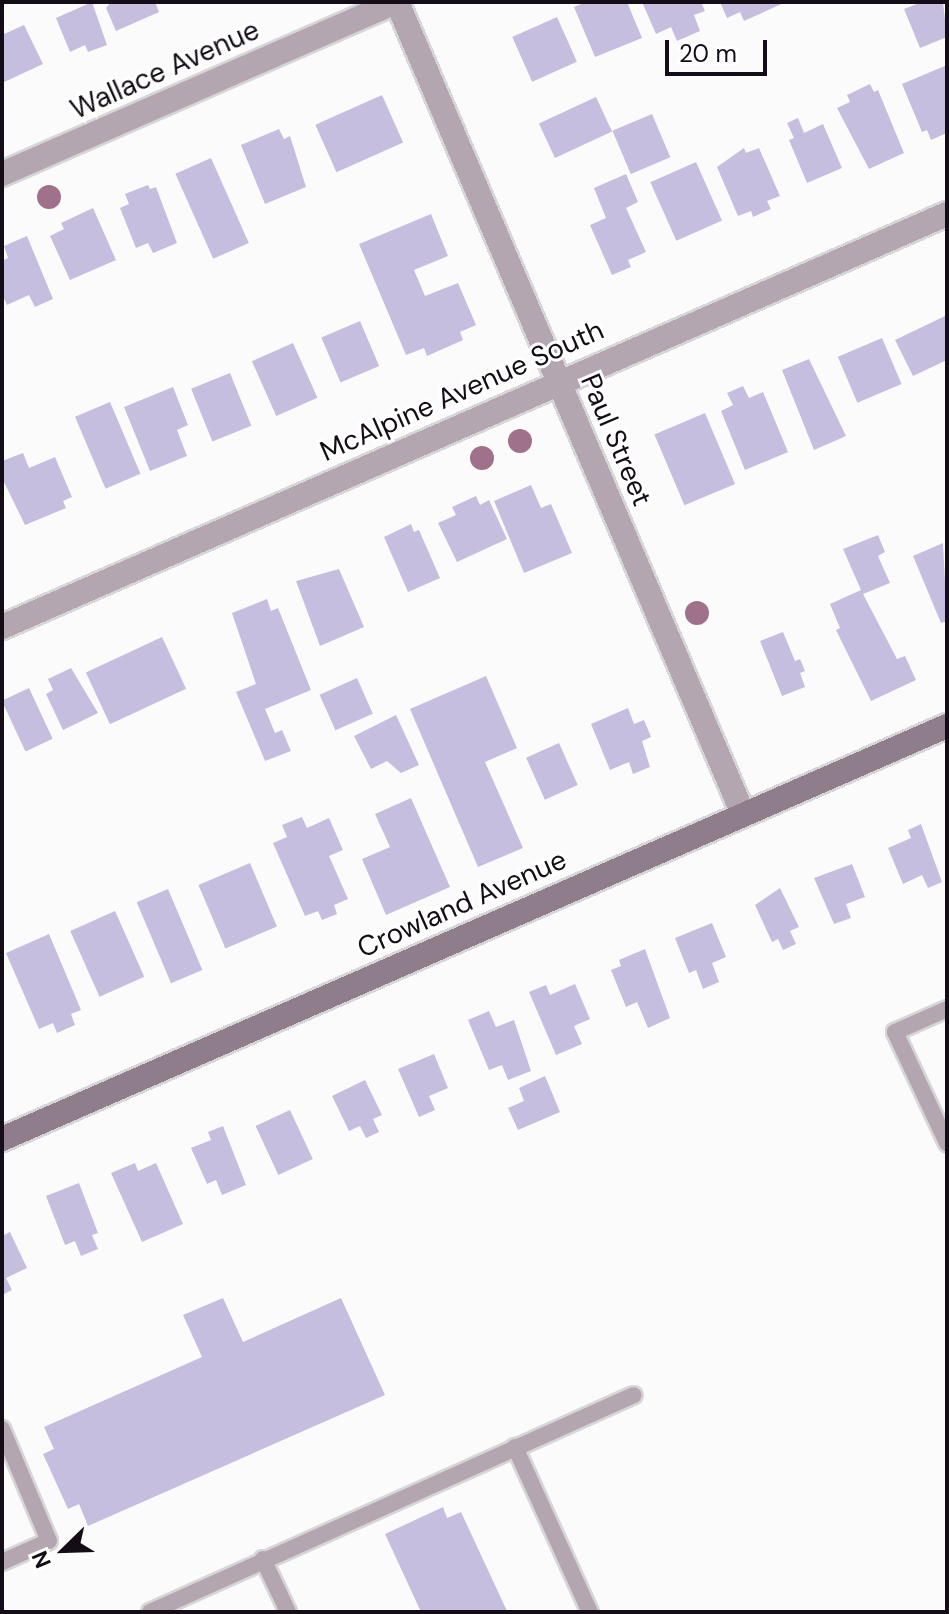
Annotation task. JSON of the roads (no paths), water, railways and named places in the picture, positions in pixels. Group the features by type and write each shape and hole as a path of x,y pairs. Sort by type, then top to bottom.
{"main road":[{"name":"Crowland Avenue","path":"2,1139 947,726"}],"street":[{"name":"Wallace Avenue","path":"2,174 396,2"},
{"name":"Paul Street","path":"396,2 743,814"},
{"name":"McAlpine Avenue South","path":"2,627 558,381 947,214"}],"lane":[{"path":"947,1009 895,1032 947,1143"},
{"path":"150,1612 634,1395"},
{"path":"2,1429 49,1541 2,1562"},
{"path":"515,1447 590,1612"},
{"path":"263,1559 288,1612"}]}
